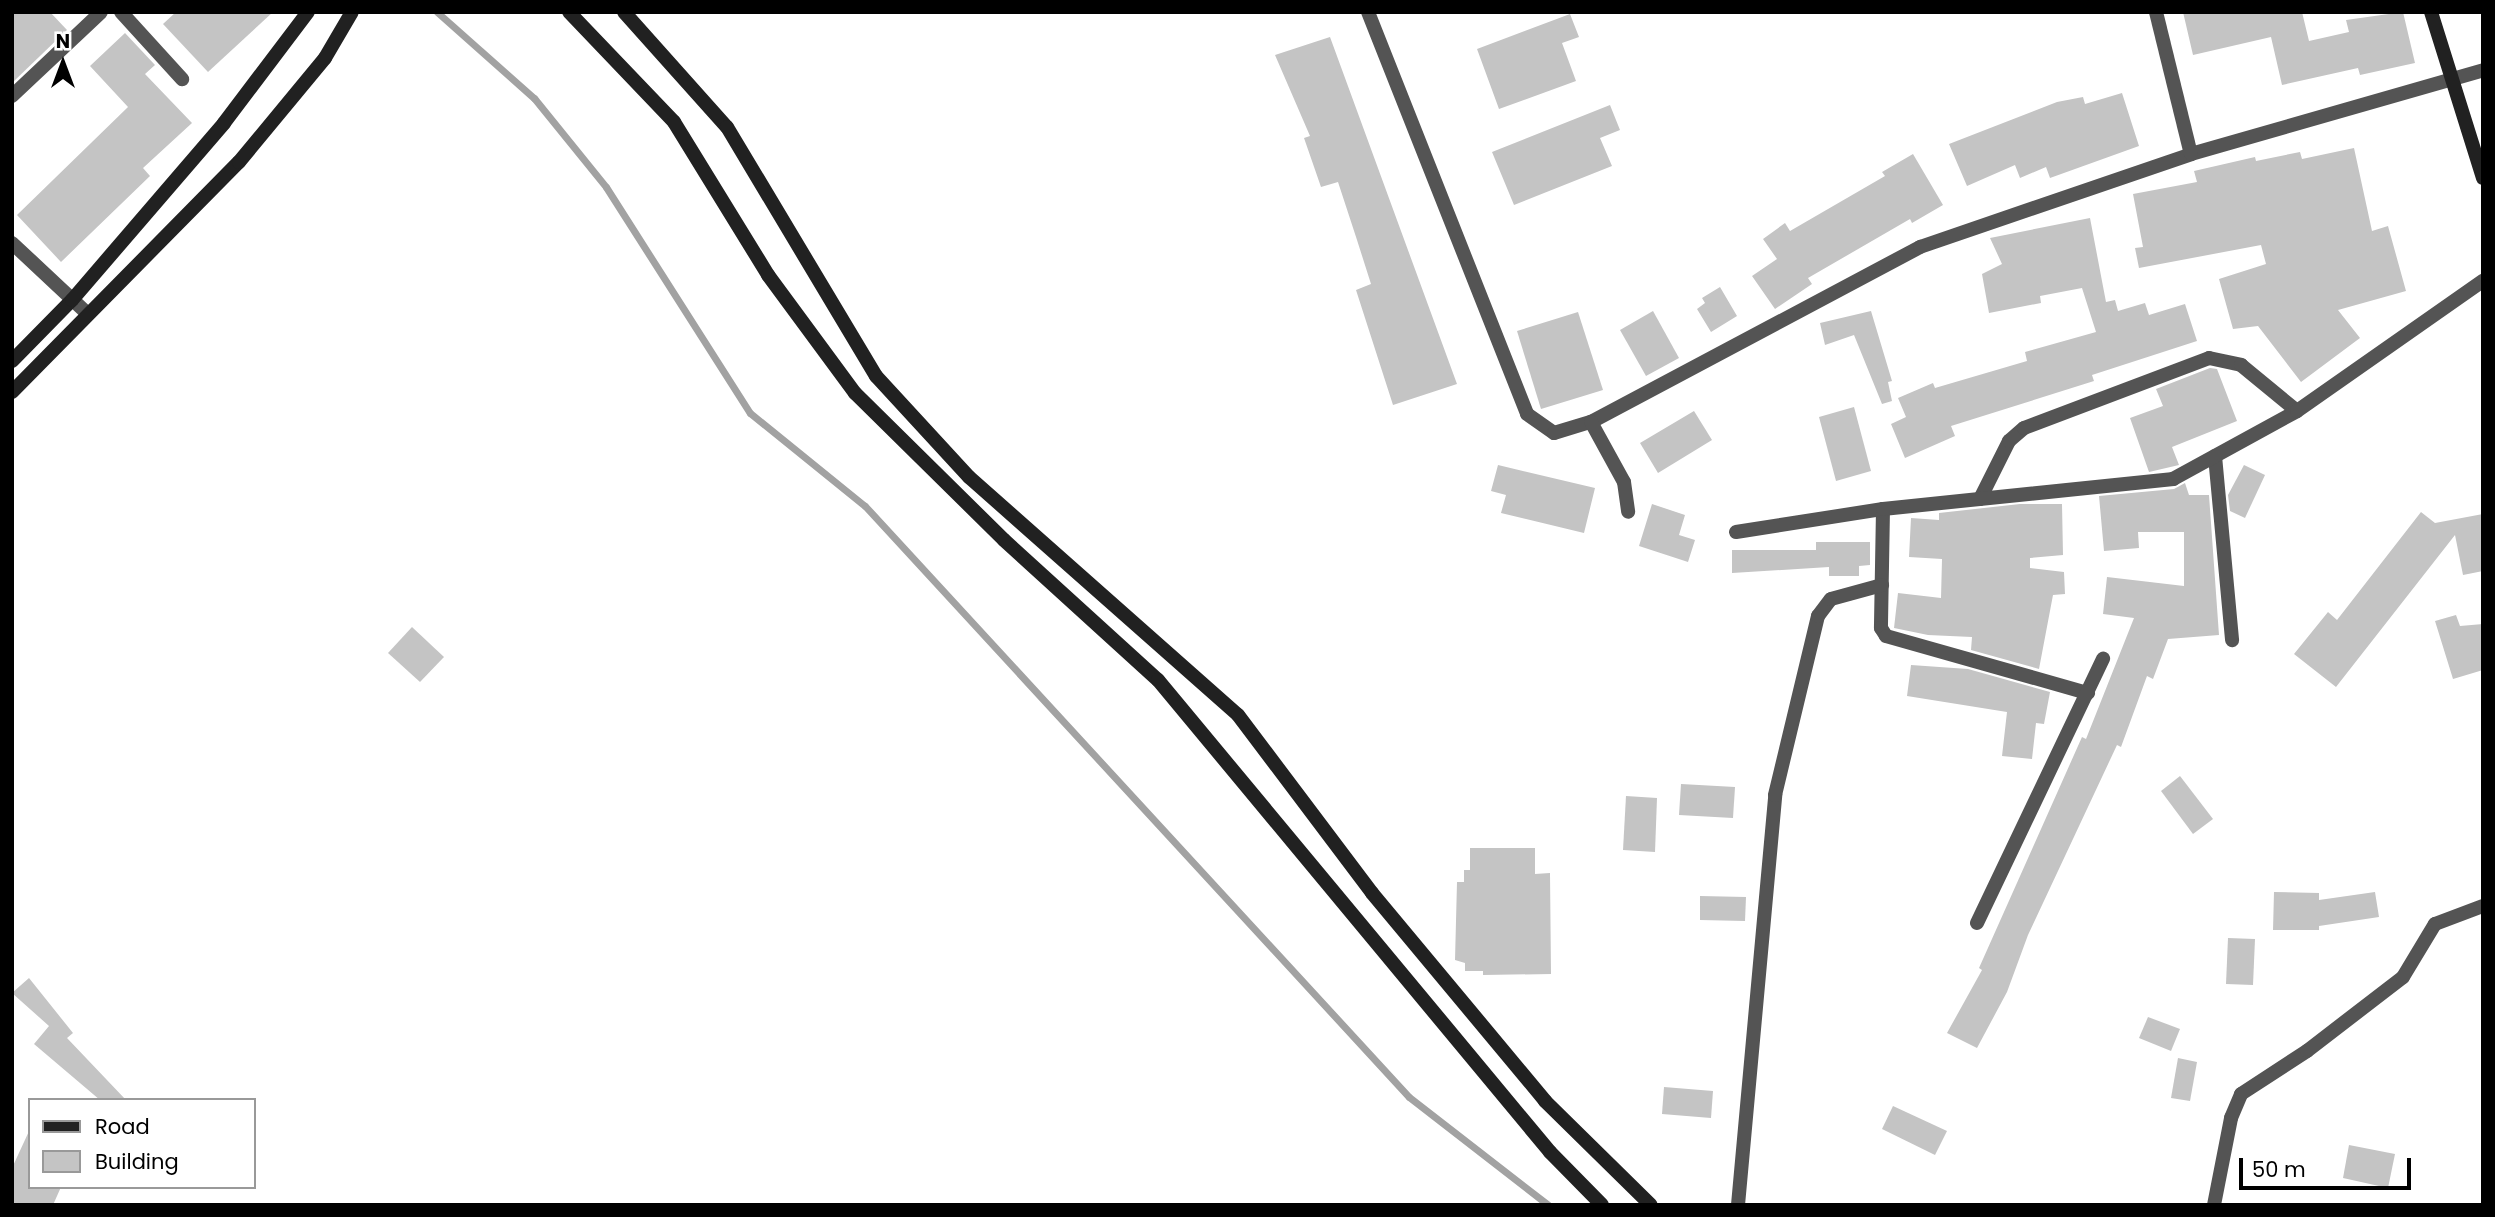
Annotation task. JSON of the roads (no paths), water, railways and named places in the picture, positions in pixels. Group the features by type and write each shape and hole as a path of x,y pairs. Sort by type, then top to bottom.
{"main road":[{"path":"12,361 72,300 223,124 308,12"},
{"path":"12,392 239,162 325,58 352,12"},
{"path":"569,12 674,122 768,275 855,393 1004,540 1158,680 1550,1152 1602,1205"},
{"path":"624,12 727,127 876,376 969,477 1238,715 1372,893 1545,1101 1651,1205"},
{"path":"2431,12 2483,178"}],"street":[{"path":"12,96 101,12"},
{"path":"121,12 182,79"},
{"path":"1368,12 1527,414 1554,433 1591,422 1920,247 2191,154 2483,70"},
{"path":"2156,12 2191,154"},
{"path":"12,243 88,314"},
{"path":"1736,533 1883,509 2173,480 2297,411 2483,281"},
{"path":"1980,499 2010,441 2024,428 2209,358 2241,365 2297,411"},
{"path":"1591,422 1624,482 1629,512"},
{"path":"2215,456 2232,640"},
{"path":"1883,509 1881,628 1896,642 2088,693"},
{"path":"1738,1205 1774,795 1818,616 1831,599 1882,585"},
{"path":"1977,923 2103,659"},
{"path":"2214,1205 2231,1118 2241,1094 2307,1051 2403,977 2435,924 2483,906"}],"waterway":[{"path":"437,12 534,98 606,187 750,413 865,506 1409,1097 1548,1205"}]}
